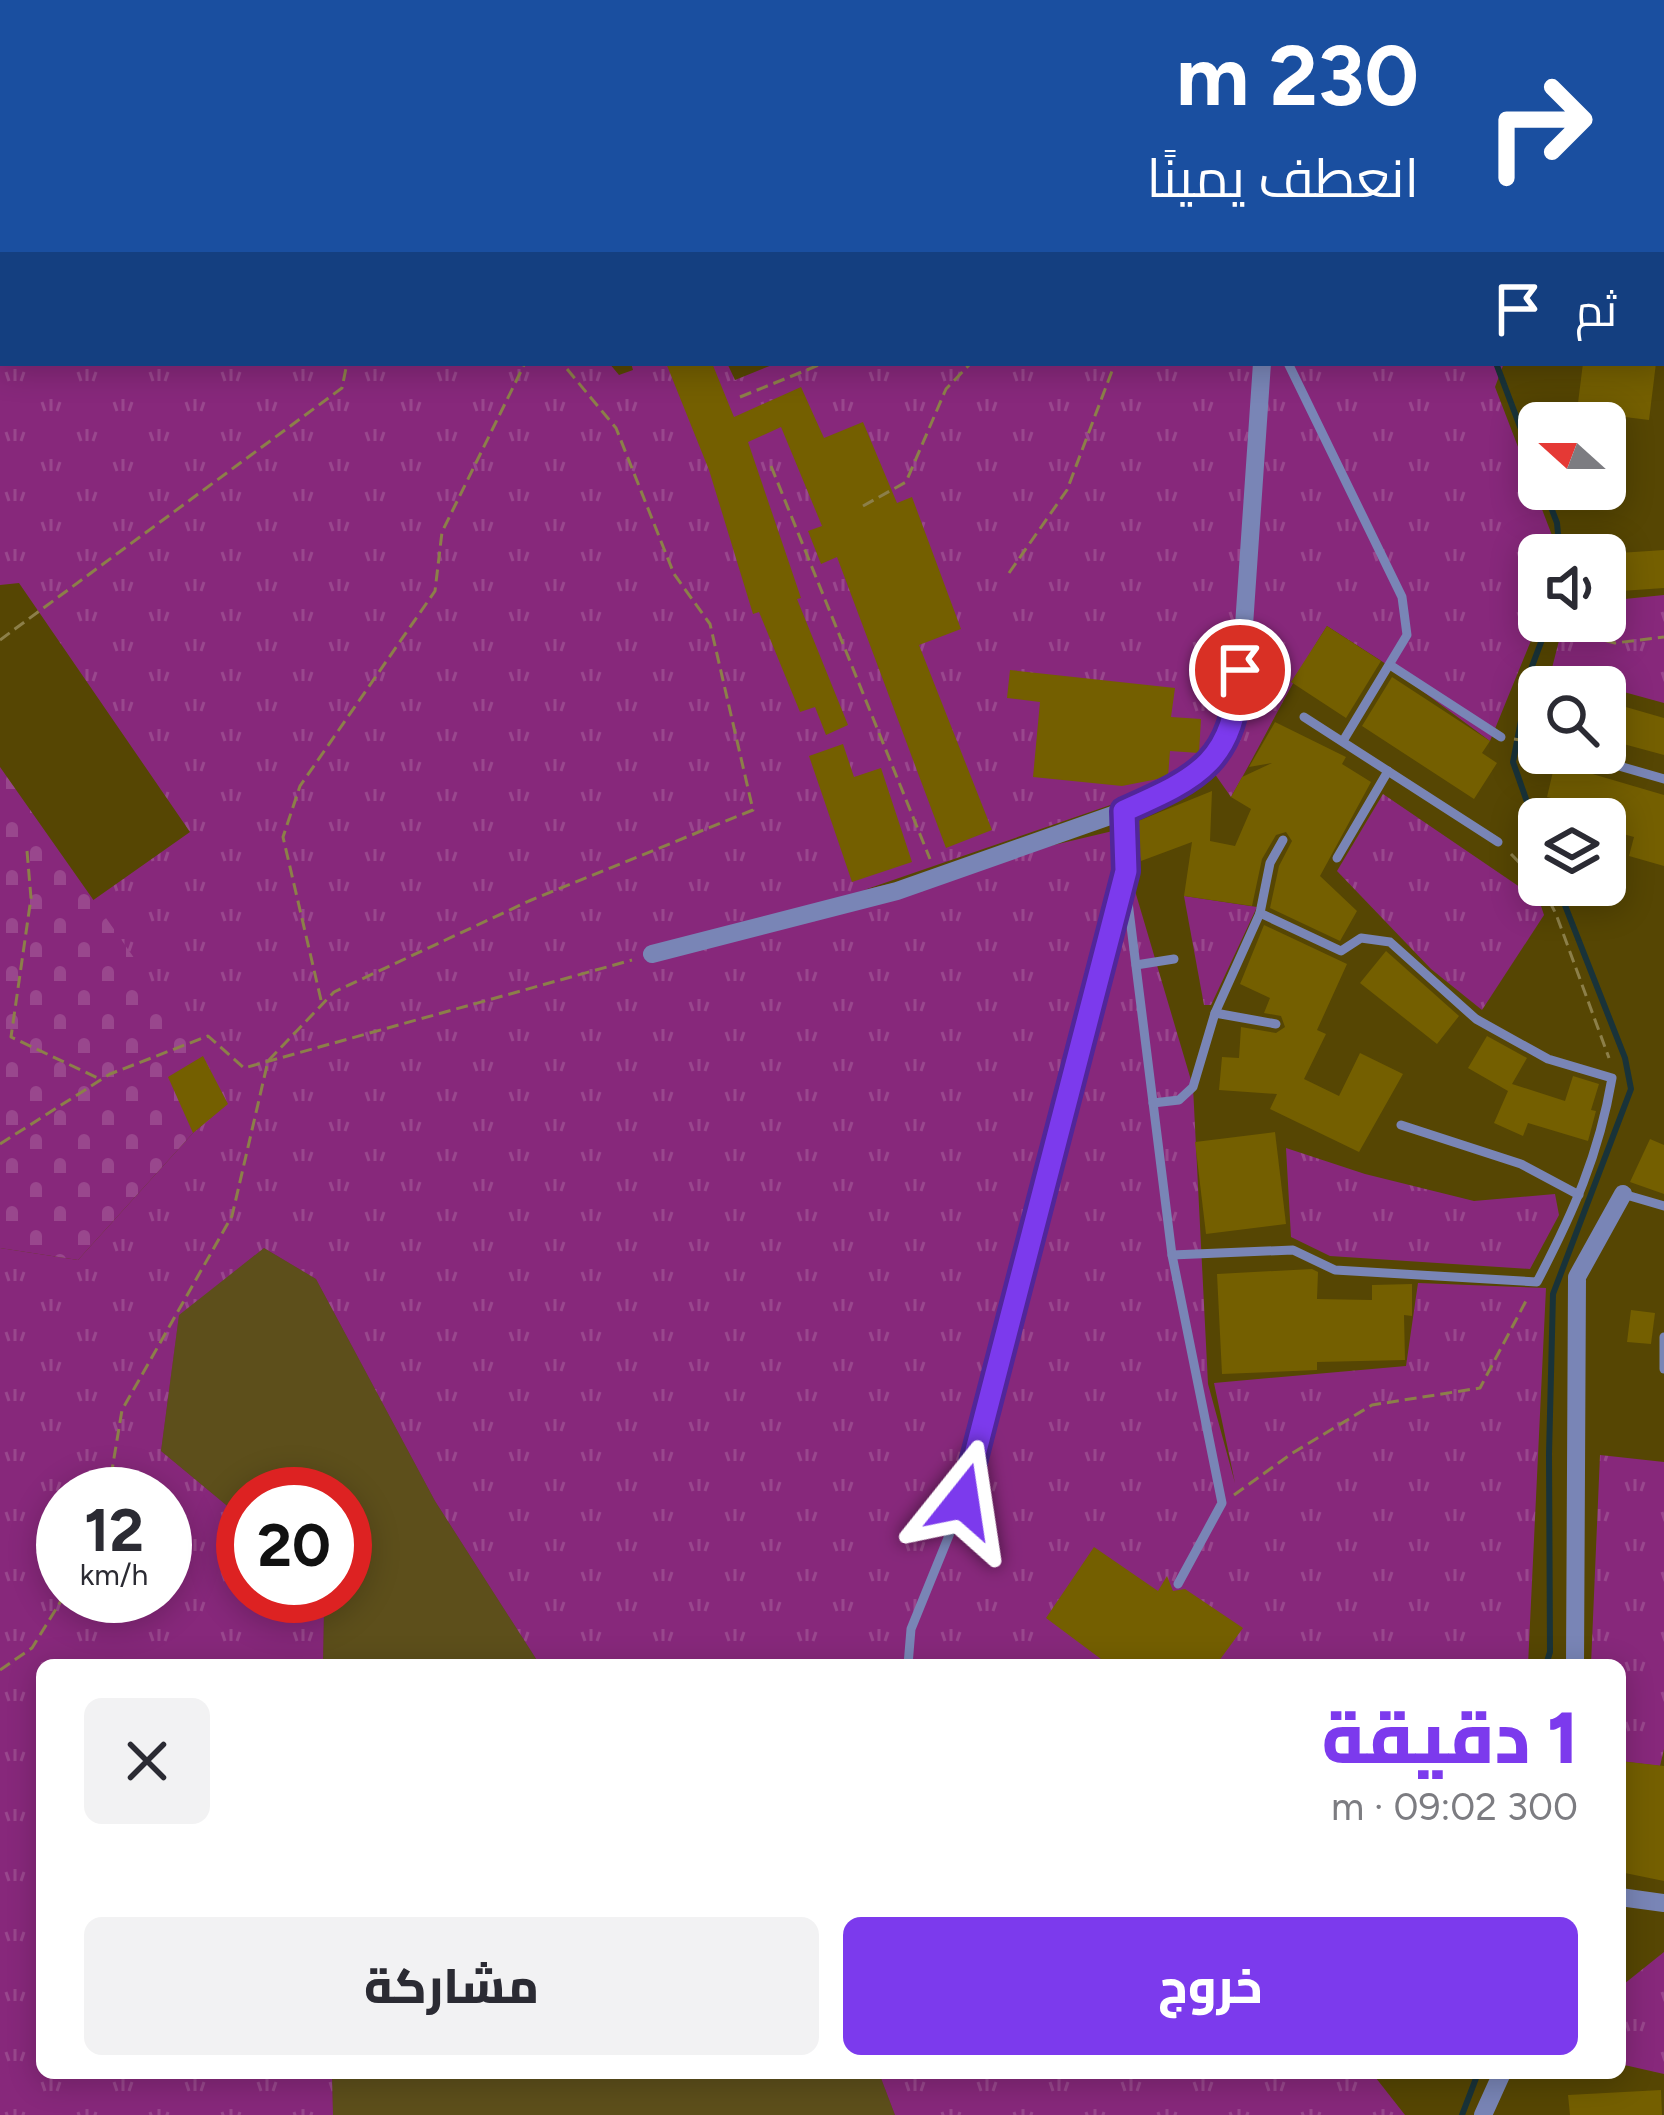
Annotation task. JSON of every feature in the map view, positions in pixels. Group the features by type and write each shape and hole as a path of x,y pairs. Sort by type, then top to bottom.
{"street":[{"path":"652,954 938,877 1124,811 1184,784 1214,759 1238,713 1262,366"},
{"path":"1575,1659 1577,1277 1623,1194"},
{"path":"1626,1898 1664,1903"},
{"path":"1483,2115 1499,2079"}],"lane":[{"path":"1289,366 1402,598 1407,635 1343,741"},
{"path":"1390,665 1501,736"},
{"path":"1304,717 1498,842"},
{"path":"1626,768 1664,779"},
{"path":"1337,858 1388,771"},
{"path":"1124,811 1136,965 1172,1255 1222,1503 1178,1584"},
{"path":"1153,1103 1179,1100 1193,1087 1215,1013 1260,913 1270,863 1283,840"},
{"path":"908,1659 911,1629 963,1501 1126,871"},
{"path":"1172,1255 1293,1250 1335,1270 1537,1282 1602,1136 1612,1078 1548,1059 1476,1018 1390,942 1361,938 1341,950 1260,913"},
{"path":"1136,965 1174,959"},
{"path":"1215,1013 1276,1024"},
{"path":"1401,1125 1521,1164 1579,1195"},
{"path":"1623,1194 1664,1206"},
{"path":"1664,1337 1664,1369"}],"path":[{"path":"0,640 342,388 346,366"},
{"path":"322,1004 283,837 300,787 435,591 442,532 524,366"},
{"path":"112,1467 122,1410 232,1216 268,1061 322,1004 334,992 529,901 753,810 710,624 674,574 616,428 564,366"},
{"path":"740,397 817,366"},
{"path":"862,506 906,482 946,389 968,366"},
{"path":"1009,574 1067,490 1114,366"},
{"path":"771,466 938,877"},
{"path":"1626,642 1664,637"},
{"path":"1501,736 1518,739"},
{"path":"1498,842 1518,862"},
{"path":"27,851 31,898 10,1037 102,1079"},
{"path":"1549,906 1608,1047 1612,1078"},
{"path":"0,1144 102,1079 208,1036 244,1068 652,954"},
{"path":"1222,1503 1372,1405 1480,1388 1537,1282"},
{"path":"0,1670 32,1648 47,1623"}],"shaded area":[{"path":"264,1248 316,1279 435,1501 536,1659 323,1659 324,1623 372,1623 372,1467 216,1467 216,1497 192,1477 192,1467 180,1467 161,1451 179,1314"},
{"path":"332,2079 881,2079 895,2115 333,2115"}],"green space":[{"path":"0,366 612,366 619,375 633,370 632,366 728,366 735,380 770,366 1503,366 1495,387 1518,447 1518,510 1542,510 1551,534 1518,534 1518,642 1530,642 1490,741 1327,626 1231,797 1212,770 864,890 1117,830 1193,1087 1208,1384 1235,1483 1214,1383 1406,1366 1418,1283 1546,1288 1528,1659 536,1659 435,1501 316,1279 264,1248 179,1315 161,1451 180,1467 36,1467 36,1623 192,1623 192,1477 216,1497 216,1623 324,1623 323,1659 36,1659 36,2079 332,2079 333,2115 0,2115 0,1248 78,1260 193,1133 227,1104 92,901 190,832 19,583 0,585"},
{"path":"1664,595 1664,703 1626,693 1626,666 1553,666 1559,642 1626,642 1626,599"},
{"path":"0,767 203,1056 228,1104 193,1133 78,1260 0,1248"},
{"path":"1383,794 1518,886 1518,906 1541,906 1544,915 1482,1010 1431,969 1337,871"},
{"path":"1184,896 1257,907 1211,1005 1204,1005"},
{"path":"1286,1148 1474,1201 1555,1194 1559,1215 1530,1269 1330,1256 1291,1237"},
{"path":"1600,1455 1664,1462 1664,1749 1660,1766 1626,1762 1626,1659 1591,1659"},
{"path":"1664,1952 1664,2074 1626,2065 1626,1982"},
{"path":"881,2079 1377,2079 1405,2115 895,2115"}],"building":[{"path":"667,366 713,366 734,417 801,387 824,438 863,422 897,503 912,497 961,629 919,645 992,830 946,848 837,557 821,564 808,531 822,526 781,427 748,442 801,598 797,599 848,725 826,735 815,707 800,712 759,612 753,614 709,470"},
{"path":"1583,366 1656,366 1649,420 1626,417 1626,402 1578,402"},
{"path":"1664,550 1664,588 1626,591 1626,553"},
{"path":"1327,626 1381,661 1346,718 1291,682"},
{"path":"1010,670 1175,688 1171,717 1201,719 1199,753 1170,751 1168,777 1122,786 1033,777 1040,702 1007,698"},
{"path":"1392,677 1490,741 1482,753 1497,763 1474,799 1362,726"},
{"path":"1626,707 1664,718 1664,755 1626,745"},
{"path":"1275,722 1346,757 1342,764 1371,782 1320,876 1357,911 1340,941 1270,908 1279,866 1292,841 1286,832 1276,835 1262,859 1252,906 1184,896 1192,842 1141,861 1133,823 1212,791 1210,841 1235,846 1251,809 1231,797 1242,777 1272,763 1249,767"},
{"path":"843,744 854,777 881,768 912,862 852,882 809,756"},
{"path":"1552,774 1592,774 1664,795 1664,866 1629,856 1634,837 1626,835 1626,798 1547,797"},
{"path":"1264,925 1347,964 1317,1030 1326,1034 1304,1079 1339,1096 1360,1053 1403,1074 1359,1152 1270,1109 1277,1094 1219,1090 1222,1057 1239,1058 1241,1027 1276,1033 1285,1027 1281,1016 1264,1013 1270,998 1240,984"},
{"path":"1386,951 1459,1016 1437,1044 1360,983"},
{"path":"1487,1036 1527,1058 1512,1084 1565,1101 1573,1076 1599,1084 1588,1141 1528,1123 1523,1136 1494,1123 1508,1091 1468,1068"},
{"path":"203,1056 228,1104 193,1133 168,1077"},
{"path":"1275,1132 1286,1224 1206,1234 1195,1142"},
{"path":"1650,1139 1664,1145 1664,1194 1630,1182"},
{"path":"1318,1272 1317,1299 1372,1300 1372,1285 1412,1284 1412,1316 1404,1315 1405,1360 1317,1362 1317,1370 1222,1374 1217,1274"},
{"path":"1631,1310 1655,1313 1651,1344 1627,1342"},
{"path":"1094,1547 1158,1591 1167,1576 1173,1591 1185,1589 1243,1628 1220,1659 1101,1659 1046,1618"},
{"path":"1626,1762 1664,1766 1664,1881 1626,1873"},
{"path":"1661,2090 1662,2115 1570,2115 1568,2095"}],"waterway":[{"path":"1497,366 1518,421"},
{"path":"1552,510 1558,534"},
{"path":"1526,798 1513,762 1531,669 1541,642"},
{"path":"1548,1659 1553,1294 1631,1089 1625,1058 1565,906"},
{"path":"1462,2115 1476,2079"}],"route":[{"path":"963,1501 1126,871 1124,811 1184,784 1214,759 1238,713 1240,670"}]}
